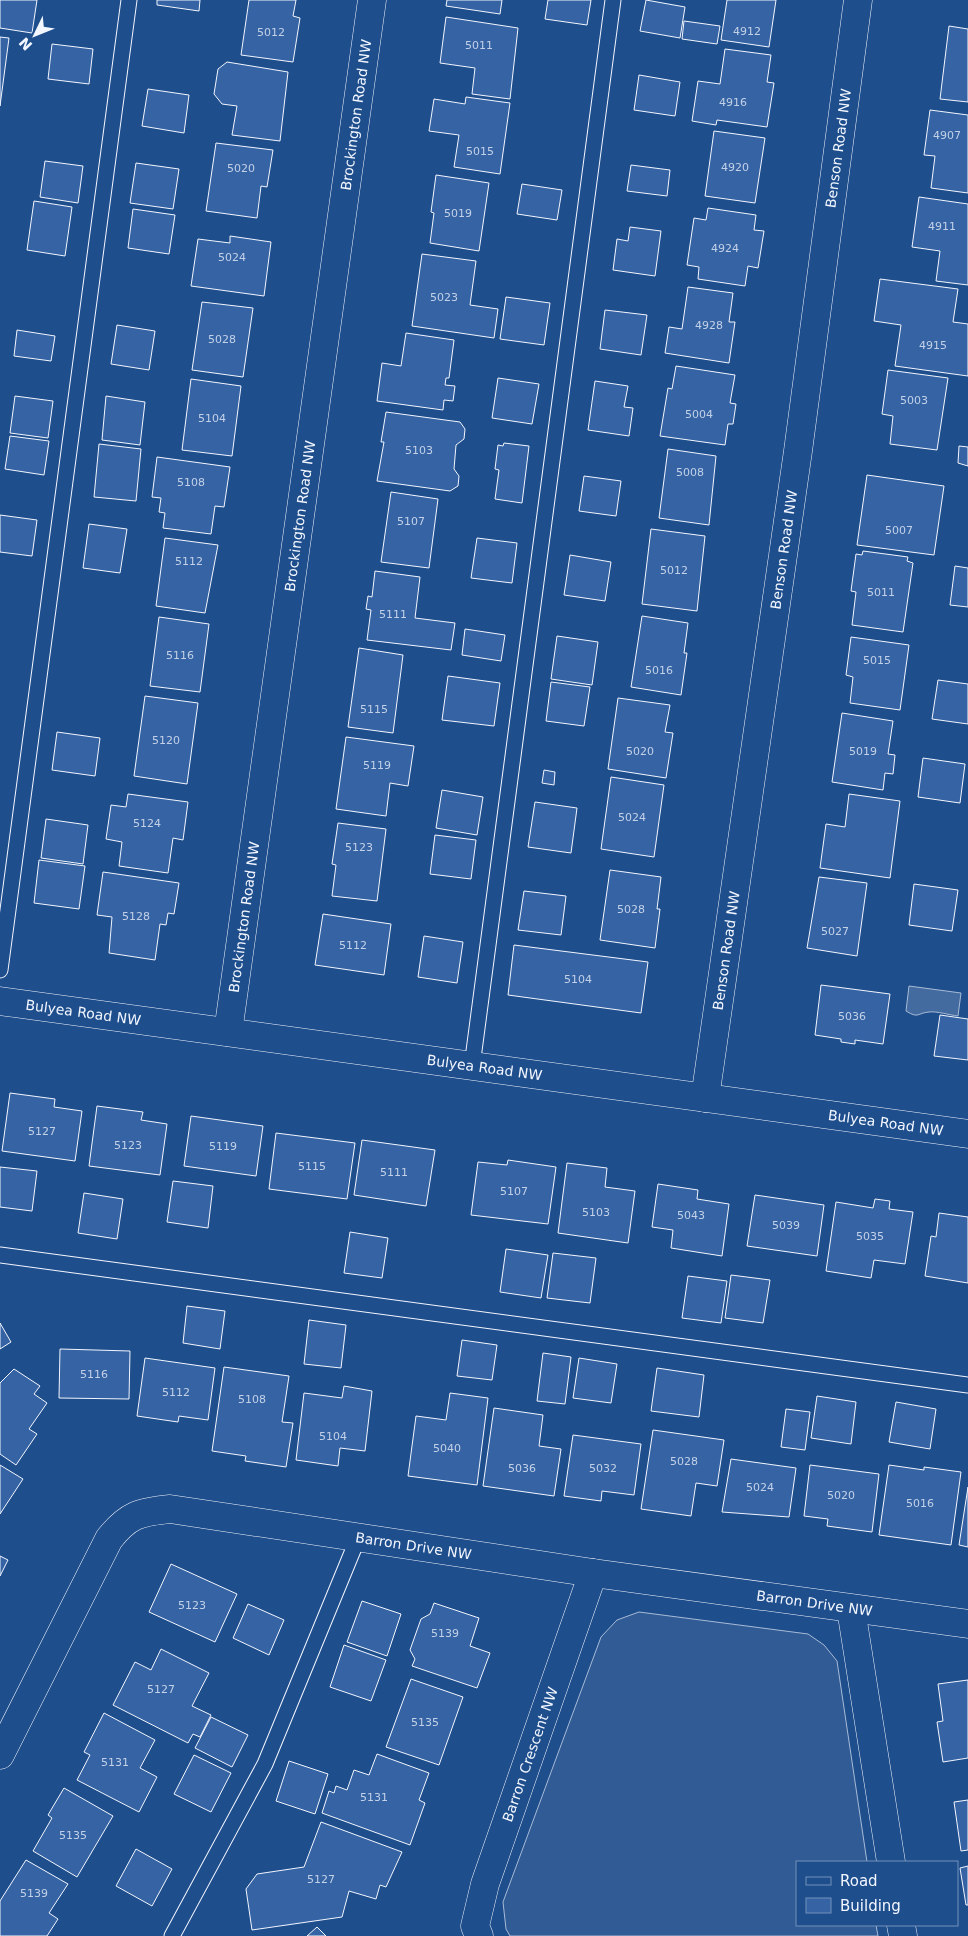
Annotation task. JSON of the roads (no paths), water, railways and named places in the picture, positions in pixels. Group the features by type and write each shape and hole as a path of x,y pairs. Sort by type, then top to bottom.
{"street":[{"name":"Brockington Road NW","path":"228,1032 372,0"},
{"name":"Benson Road NW","path":"705,1098 797,460 858,0"},
{"name":"Bulyea Road NW","path":"0,1001 968,1134"},
{"name":"Barron Drive NW","path":"0,1755 93,1566 109,1539 122,1522 146,1511 170,1509 593,1573 968,1624"},
{"name":"Barron Crescent NW","path":"479,1936 474,1926 485,1884 593,1573"},
{"path":"851,1609 891,1861"}],"lane":[{"path":"0,970 129,0"},
{"path":"472,1066 614,0"},
{"path":"0,1255 968,1385"},
{"path":"172,1936 265,1764 358,1538"}]}
